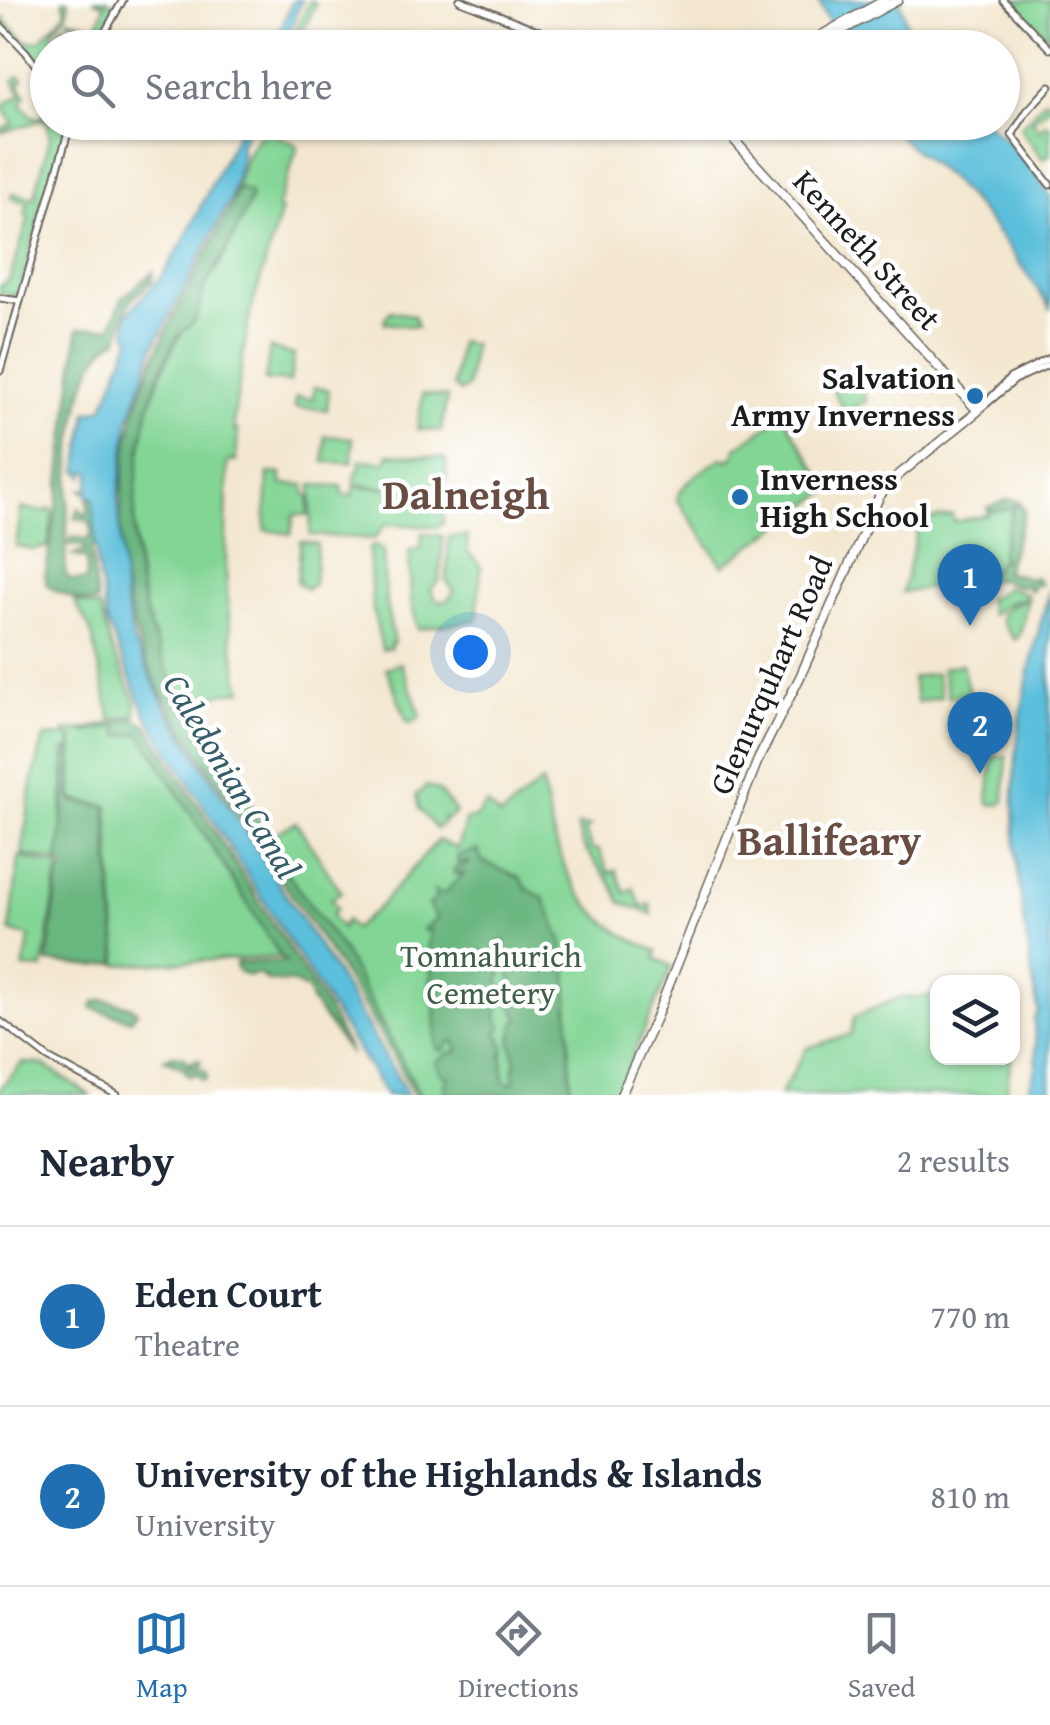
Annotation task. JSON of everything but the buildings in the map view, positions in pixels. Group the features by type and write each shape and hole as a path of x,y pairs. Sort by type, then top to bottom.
{"highway":[{"path":"836,30 885,0"},
{"path":"838,30 898,0"},
{"name":"Kenneth Street","path":"734,140 978,411"},
{"name":"Glenurquhart Road","path":"621,1095 657,1015 758,760 800,677 878,498 890,482 978,411"}],"main road":[{"path":"460,0 535,30"}],"street":[{"path":"106,30 123,0"},
{"path":"1003,0 1050,49"},
{"path":"0,25 30,58"},
{"path":"1020,123 1050,86"},
{"path":"0,371 66,140"},
{"path":"1016,140 1050,185"},
{"path":"0,298 20,302"},
{"path":"978,411 1010,378 1050,361"},
{"path":"0,1021 48,1058 118,1095"}],"green space":[{"path":"63,0 69,0 67,14 50,30 66,12"},
{"path":"93,0 112,4 120,0 103,30 76,30 77,23 68,21 69,18 98,24 105,5"},
{"path":"310,0 316,4 303,30 296,30"},
{"path":"1012,0 1050,0 1048,37"},
{"path":"5,16 5,21 30,41 30,49 3,24"},
{"path":"19,76 23,79 19,84 26,95 21,105 30,114 30,124 0,133 0,129 13,124 2,105 22,94 13,81"},
{"path":"1045,99 1050,107 1032,120 1039,130 1045,123 1050,126 1050,155 1043,159 1020,128"},
{"path":"49,140 63,140 43,199 20,291 15,296 0,294 0,286 10,279 29,217 25,215 28,203 11,198 13,193 34,198"},
{"path":"287,140 298,146 277,208 281,210 249,318 234,417 234,430 238,430 236,461 228,461 228,605 242,690 185,701 167,675 144,606 135,525 139,450 145,419 165,364 181,334 194,321 204,288 251,201 239,188 232,203 254,141"},
{"path":"239,188 250,193 245,212 205,287 195,319 168,355 147,417 136,488 139,582 155,641 180,697 185,701 200,697 217,740 288,874 342,949 420,1095 414,1095 345,977 173,713 143,654 129,607 121,550 122,492 136,408 170,324"},
{"path":"153,272 152,281 129,302 118,339 100,354 79,409 69,482 65,573 70,580 86,581 87,559 71,555 84,552 85,547 69,544 72,537 89,539 92,531 89,521 74,518 79,508 83,514 88,513 88,493 96,517 96,544 91,549 97,602 84,601 47,585 45,576 78,329 111,327 122,298"},
{"path":"391,311 414,316 417,327 385,323"},
{"path":"459,342 473,344 467,387 460,392 453,386"},
{"path":"270,348 294,355 290,382 265,380"},
{"path":"855,379 867,400 846,413 833,392"},
{"path":"314,387 329,390 327,410 295,407 296,397 313,399"},
{"path":"423,394 447,397 441,431 417,429"},
{"path":"777,405 829,490 723,566 677,499 696,476 722,458 728,460 736,448 771,424"},
{"path":"325,436 353,438 352,463 324,462"},
{"path":"388,454 444,458 447,463 443,523 439,527 386,524 374,539 310,535 312,485 342,486 343,495 353,495 354,487 386,488 355,484 355,473 359,471 360,460 387,462"},
{"path":"268,473 281,474 281,484 305,485 308,515 294,515 291,534 265,530"},
{"path":"1015,500 1015,506 1023,506 1025,512 1005,573 1027,579 1036,577 1041,584 1031,591 1000,579 962,585 961,580 991,572 1004,560 1000,555 1013,508 990,512 987,508"},
{"path":"1021,501 999,574 902,593 920,521 952,515 954,522 988,515 987,508"},
{"path":"21,508 53,510 48,547 33,550 16,546"},
{"path":"422,533 443,536 440,580 431,589 434,598 441,602 454,591 446,581 449,537 468,536 467,551 481,566 477,620 418,629 411,601 409,550 421,549"},
{"path":"301,541 317,544 314,584 306,589 297,582"},
{"path":"374,545 383,549 386,602 394,643 382,650 372,604 369,549"},
{"path":"1005,586 1027,594 1026,597 991,615 987,599"},
{"path":"1028,599 1020,635 1015,640 1002,623 1001,615 1009,606"},
{"path":"74,601 100,608 111,647 135,700 136,715 111,720 91,631"},
{"path":"401,663 421,716 412,723 407,721 386,668"},
{"path":"962,664 969,693 948,697 942,668"},
{"path":"936,673 941,697 917,702 912,678"},
{"path":"135,718 147,725 328,1010 351,1055 311,1001 308,990 237,970 236,963 286,961 141,734 119,736 118,727 81,730"},
{"path":"118,727 141,733 281,957 118,965 108,806 72,799 73,730"},
{"path":"69,731 71,750 65,751 60,861 22,855 32,783 44,737 64,736"},
{"path":"65,750 71,750 71,801 106,806 117,963 94,966 47,962 59,876 64,866 58,863"},
{"path":"993,756 1007,757 1004,802 999,805 989,804 988,800"},
{"name":"Tomnahurich Cemetery","path":"542,782 554,838 588,905 629,938 657,951 655,958 672,966 616,1095 420,1095 342,949 288,874 270,836 296,822 341,892 331,899 337,908 332,916 341,928 346,920 354,929 438,840 457,849 466,819 475,818 487,804 500,817"},
{"path":"427,786 439,791 456,812 448,819 442,818 444,822 436,829 419,809 416,795"},
{"path":"578,826 591,826 585,830 592,849 599,850 609,873 616,870 625,893 633,888 642,907 650,904 652,914 620,902 584,846"},
{"path":"478,850 482,861 520,878 527,889 544,898 562,940 567,966 571,1095 447,1095 444,1084 449,1077 442,1075 436,1062 458,1052 454,1041 447,1043 445,1050 439,1051 436,1046 435,1002 430,997 433,973 428,969 432,962 428,946 431,929 423,929 437,919 428,905 436,899 434,891 444,894 464,873 454,874 454,869 469,864 457,864 458,855","holes":["503,940 510,960 512,1006 520,1020 515,1023 511,1040 516,1063 516,1079 511,1084 504,1081 505,1049 498,1032 502,1027 497,1018 498,993 503,991 499,981 502,972 492,960 495,947"]},
{"path":"19,857 59,865 43,969 23,968 30,937 10,931"},
{"path":"930,996 930,1065 1010,1065 1006,1095 780,1095 807,1048 851,1034 854,1017 898,998"},
{"path":"105,1000 130,1006 137,1012 131,1020 92,1008 94,1002"},
{"path":"173,1055 185,1057 186,1062 200,1059 200,1066 188,1067 206,1071 207,1079 202,1080 197,1074 189,1076 182,1067 164,1059"},
{"path":"22,1063 42,1064 90,1095 0,1095 0,1089"}],"water":[{"path":"293,0 302,0 290,30 280,30"},
{"path":"818,0 900,0 908,30 832,30"},
{"path":"234,140 243,140 231,198 154,346 129,420 118,500 125,601 134,642 166,708 338,976 408,1095 386,1095 145,713 107,623 97,563 93,498 80,489 88,490 91,472 84,471 84,477 78,471 87,412 103,408 131,338 126,332 128,313 162,276"},
{"path":"903,140 1006,140 1035,171 1050,196 1050,308 1006,244 948,177"},
{"path":"1050,589 1050,1095 1026,1095 1037,1066 1034,1018 1038,1012 1019,880 1015,773 1024,693"}],"place":[{"name":"Salvation Army Inverness","path":"975,396"},
{"name":"Inverness High School","path":"740,497"},
{"name":"Eden Court","path":"970,626"},
{"name":"University of the Highlands & Islands","path":"980,774"}],"district":[{"name":"Dalneigh","path":"466,494"},
{"name":"Ballifeary","path":"829,840"}],"water label":[{"name":"Caledonian Canal","path":"232,776"}]}
